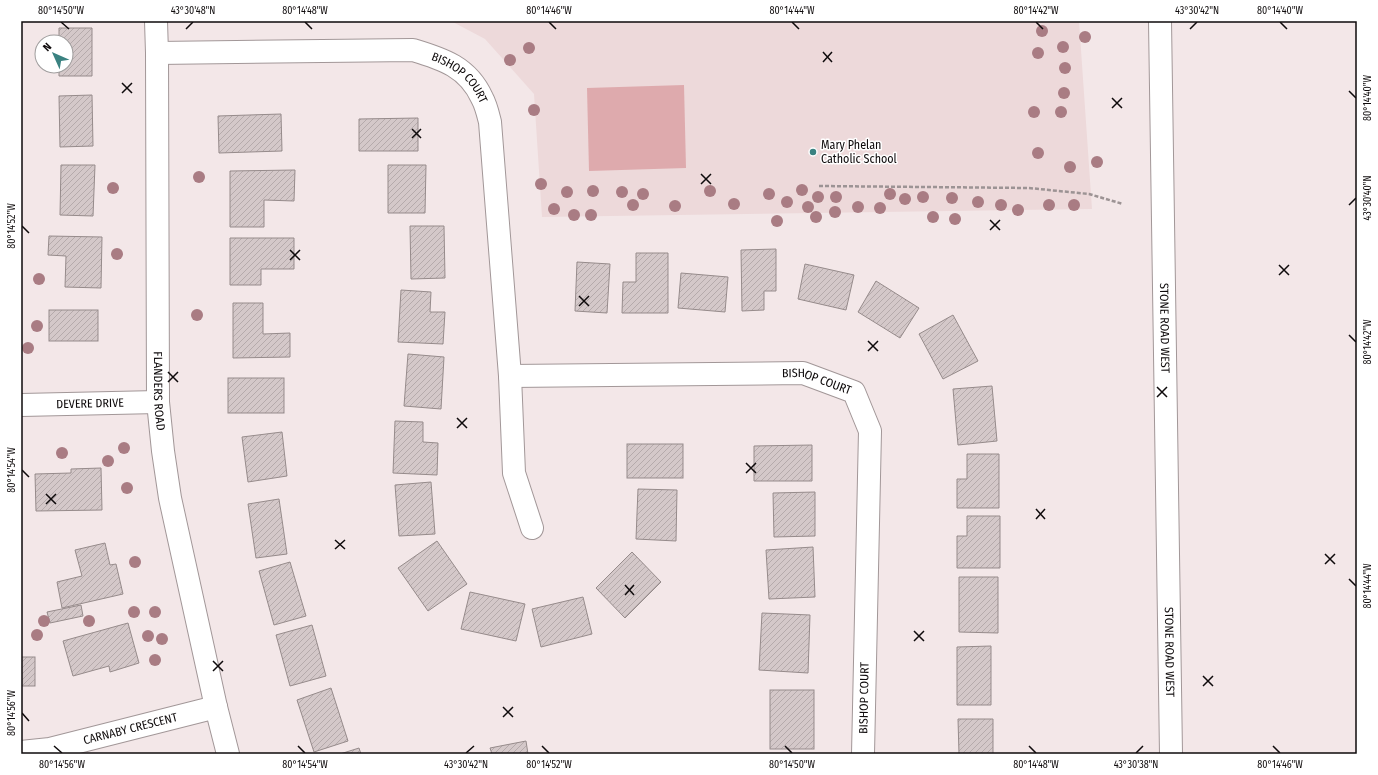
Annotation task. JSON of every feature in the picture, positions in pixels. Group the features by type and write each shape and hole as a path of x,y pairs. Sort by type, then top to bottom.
{"street":[{"name":"FLANDERS ROAD","path":"156,21 158,402 162,451 170,498 216,707 228,754"},
{"name":"STONE ROAD WEST","path":"1160,21 1171,754"},
{"name":"BISHOP COURT","path":"157,53 413,50 435,56 453,64 468,76 482,98 490,122 510,376 514,473 532,528"},
{"name":"BISHOP COURT","path":"510,376 803,373 854,392 870,431 863,754"},
{"name":"DEVERE DRIVE","path":"21,405 158,402"},
{"name":"CARNABY CRESCENT","path":"21,752 50,748 216,707"}],"path":[{"path":"819,186 1029,188 1089,194 1123,204"}],"shaded area":[{"name":"Mary Phelan Catholic School","path":"451,21 1079,21 1092,209 542,217 534,94 485,39"},
{"path":"684,85 686,168 589,171 587,88"}],"building":[{"path":"59,28 92,28 92,76 59,76 59,74 74,74 74,34 59,34"},
{"path":"92,95 93,146 60,147 59,96"},
{"path":"281,114 282,151 219,153 218,116"},
{"path":"418,118 418,151 359,151 359,119"},
{"path":"61,165 95,165 93,216 60,215"},
{"path":"388,165 426,165 425,213 388,213"},
{"path":"295,170 294,201 264,200 264,227 230,227 230,171"},
{"path":"410,226 444,226 445,278 411,279"},
{"path":"49,236 102,237 101,288 65,287 66,256 48,255"},
{"path":"230,238 294,238 294,269 261,269 261,285 230,285"},
{"path":"776,249 776,291 764,291 764,310 742,311 741,250"},
{"path":"636,253 668,253 668,313 622,313 623,282 636,282"},
{"path":"577,262 610,264 607,313 575,311"},
{"path":"805,264 854,275 846,310 798,299"},
{"path":"681,273 728,277 725,312 678,308"},
{"path":"876,281 919,308 900,338 858,312"},
{"path":"401,290 431,292 430,312 445,312 443,344 398,342"},
{"path":"233,303 263,303 263,334 290,333 290,357 233,358"},
{"path":"49,310 98,310 98,341 49,341"},
{"path":"953,315 978,361 943,379 919,334"},
{"path":"408,354 444,357 441,409 404,406"},
{"path":"228,378 284,378 284,413 228,413"},
{"path":"992,386 997,441 958,445 953,389"},
{"path":"395,421 423,422 423,442 438,443 437,475 393,473"},
{"path":"282,432 287,476 248,482 242,437"},
{"path":"627,444 683,444 683,478 627,478"},
{"path":"812,445 812,481 754,481 754,446"},
{"path":"967,454 999,454 999,508 957,508 957,479 967,479"},
{"path":"101,468 102,510 36,511 35,474 71,473 71,469"},
{"path":"431,482 435,534 399,536 395,485"},
{"path":"638,489 677,490 676,541 636,539"},
{"path":"815,492 815,536 774,537 773,493"},
{"path":"279,499 287,554 256,558 248,504"},
{"path":"967,516 1000,516 1000,568 957,568 957,536 967,536"},
{"path":"437,541 467,584 428,611 398,568"},
{"path":"105,543 110,565 116,564 123,594 62,608 57,582 82,576 75,550"},
{"path":"813,547 815,597 769,599 766,550"},
{"path":"632,552 661,582 625,618 596,588"},
{"path":"290,562 306,616 274,625 259,571"},
{"path":"959,577 998,577 998,633 959,632"},
{"path":"470,592 525,604 516,641 461,629"},
{"path":"583,597 592,634 541,647 532,609"},
{"path":"81,605 83,616 50,623 47,612"},
{"path":"762,613 810,615 808,673 759,670"},
{"path":"128,623 139,663 110,672 109,666 73,676 63,641"},
{"path":"312,625 326,676 290,686 276,635"},
{"path":"991,646 991,705 957,705 957,647"},
{"path":"21,657 35,657 35,686 21,686"},
{"path":"331,688 348,741 314,752 297,700"},
{"path":"770,690 814,690 814,749 770,749"},
{"path":"958,719 993,719 993,754 959,754"},
{"path":"526,741 528,754 492,754 490,748"},
{"path":"359,748 361,754 340,754"}],"place":[{"name":"Mary Phelan Catholic School","path":"813,152"}]}
